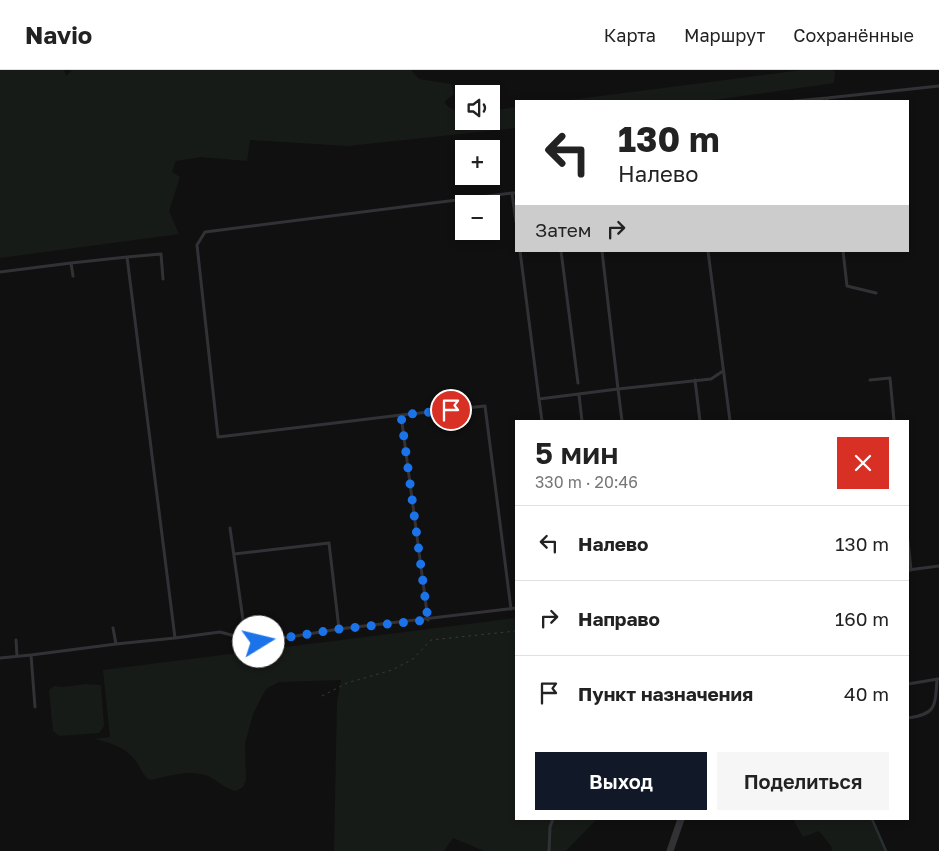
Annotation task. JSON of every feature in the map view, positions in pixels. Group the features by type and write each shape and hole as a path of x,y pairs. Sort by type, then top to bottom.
{"street":[{"path":"670,851 681,820"}],"lane":[{"path":"827,100 939,86"},
{"path":"511,609 485,406 218,437 197,245 205,232 514,193 515,208"},
{"path":"520,252 542,420"},
{"path":"561,252 578,383"},
{"path":"602,252 622,420"},
{"path":"708,252 730,420"},
{"path":"844,252 847,286 876,293"},
{"path":"0,272 160,254 164,279"},
{"path":"127,257 175,638"},
{"path":"71,263 74,276"},
{"path":"539,399 711,378 723,370"},
{"path":"870,380 890,378 894,420"},
{"path":"695,380 700,420"},
{"path":"579,394 582,420"},
{"path":"401,415 428,620"},
{"path":"230,528 245,634"},
{"path":"234,554 329,543 339,629"},
{"path":"909,570 939,566"},
{"path":"0,658 220,632 235,636 245,634 259,642 339,629 428,620 515,608"},
{"path":"113,628 116,644"},
{"path":"16,640 17,656"},
{"path":"30,655 35,707"},
{"path":"909,684 938,679 932,709 925,715 909,718"},
{"path":"549,851 550,827 553,820"}],"path":[{"path":"322,696 347,683 392,670 413,659 430,640 515,631"}],"shaded area":[{"path":"0,70 64,70 66,76 72,70 411,70 419,79 451,84 454,94 444,102 455,110 455,130 497,130 348,146 250,140 247,161 201,157 176,161 172,172 180,177 169,211 179,234 0,258"},
{"path":"802,70 832,70 835,72 834,83 714,100 570,100"},
{"path":"515,107 515,128 500,130 500,110"},
{"path":"515,618 515,820 596,820 566,851 484,851 453,838 444,851 334,851 337,702 341,680 279,682 266,689 253,714 245,744 246,780 243,787 236,791 229,789 208,776 194,773 150,780 143,774 136,761 127,752 112,744 95,739 110,737 103,670"},
{"path":"85,684 101,685 104,726 99,733 59,736 53,731 49,690 54,686 63,687"},
{"path":"794,820 872,820 886,851 832,851 831,846 819,831 803,837"}],"waterway":[{"path":"872,820 886,851"}],"route":[{"path":"259,642 339,629 428,620 401,415 451,410"}]}
